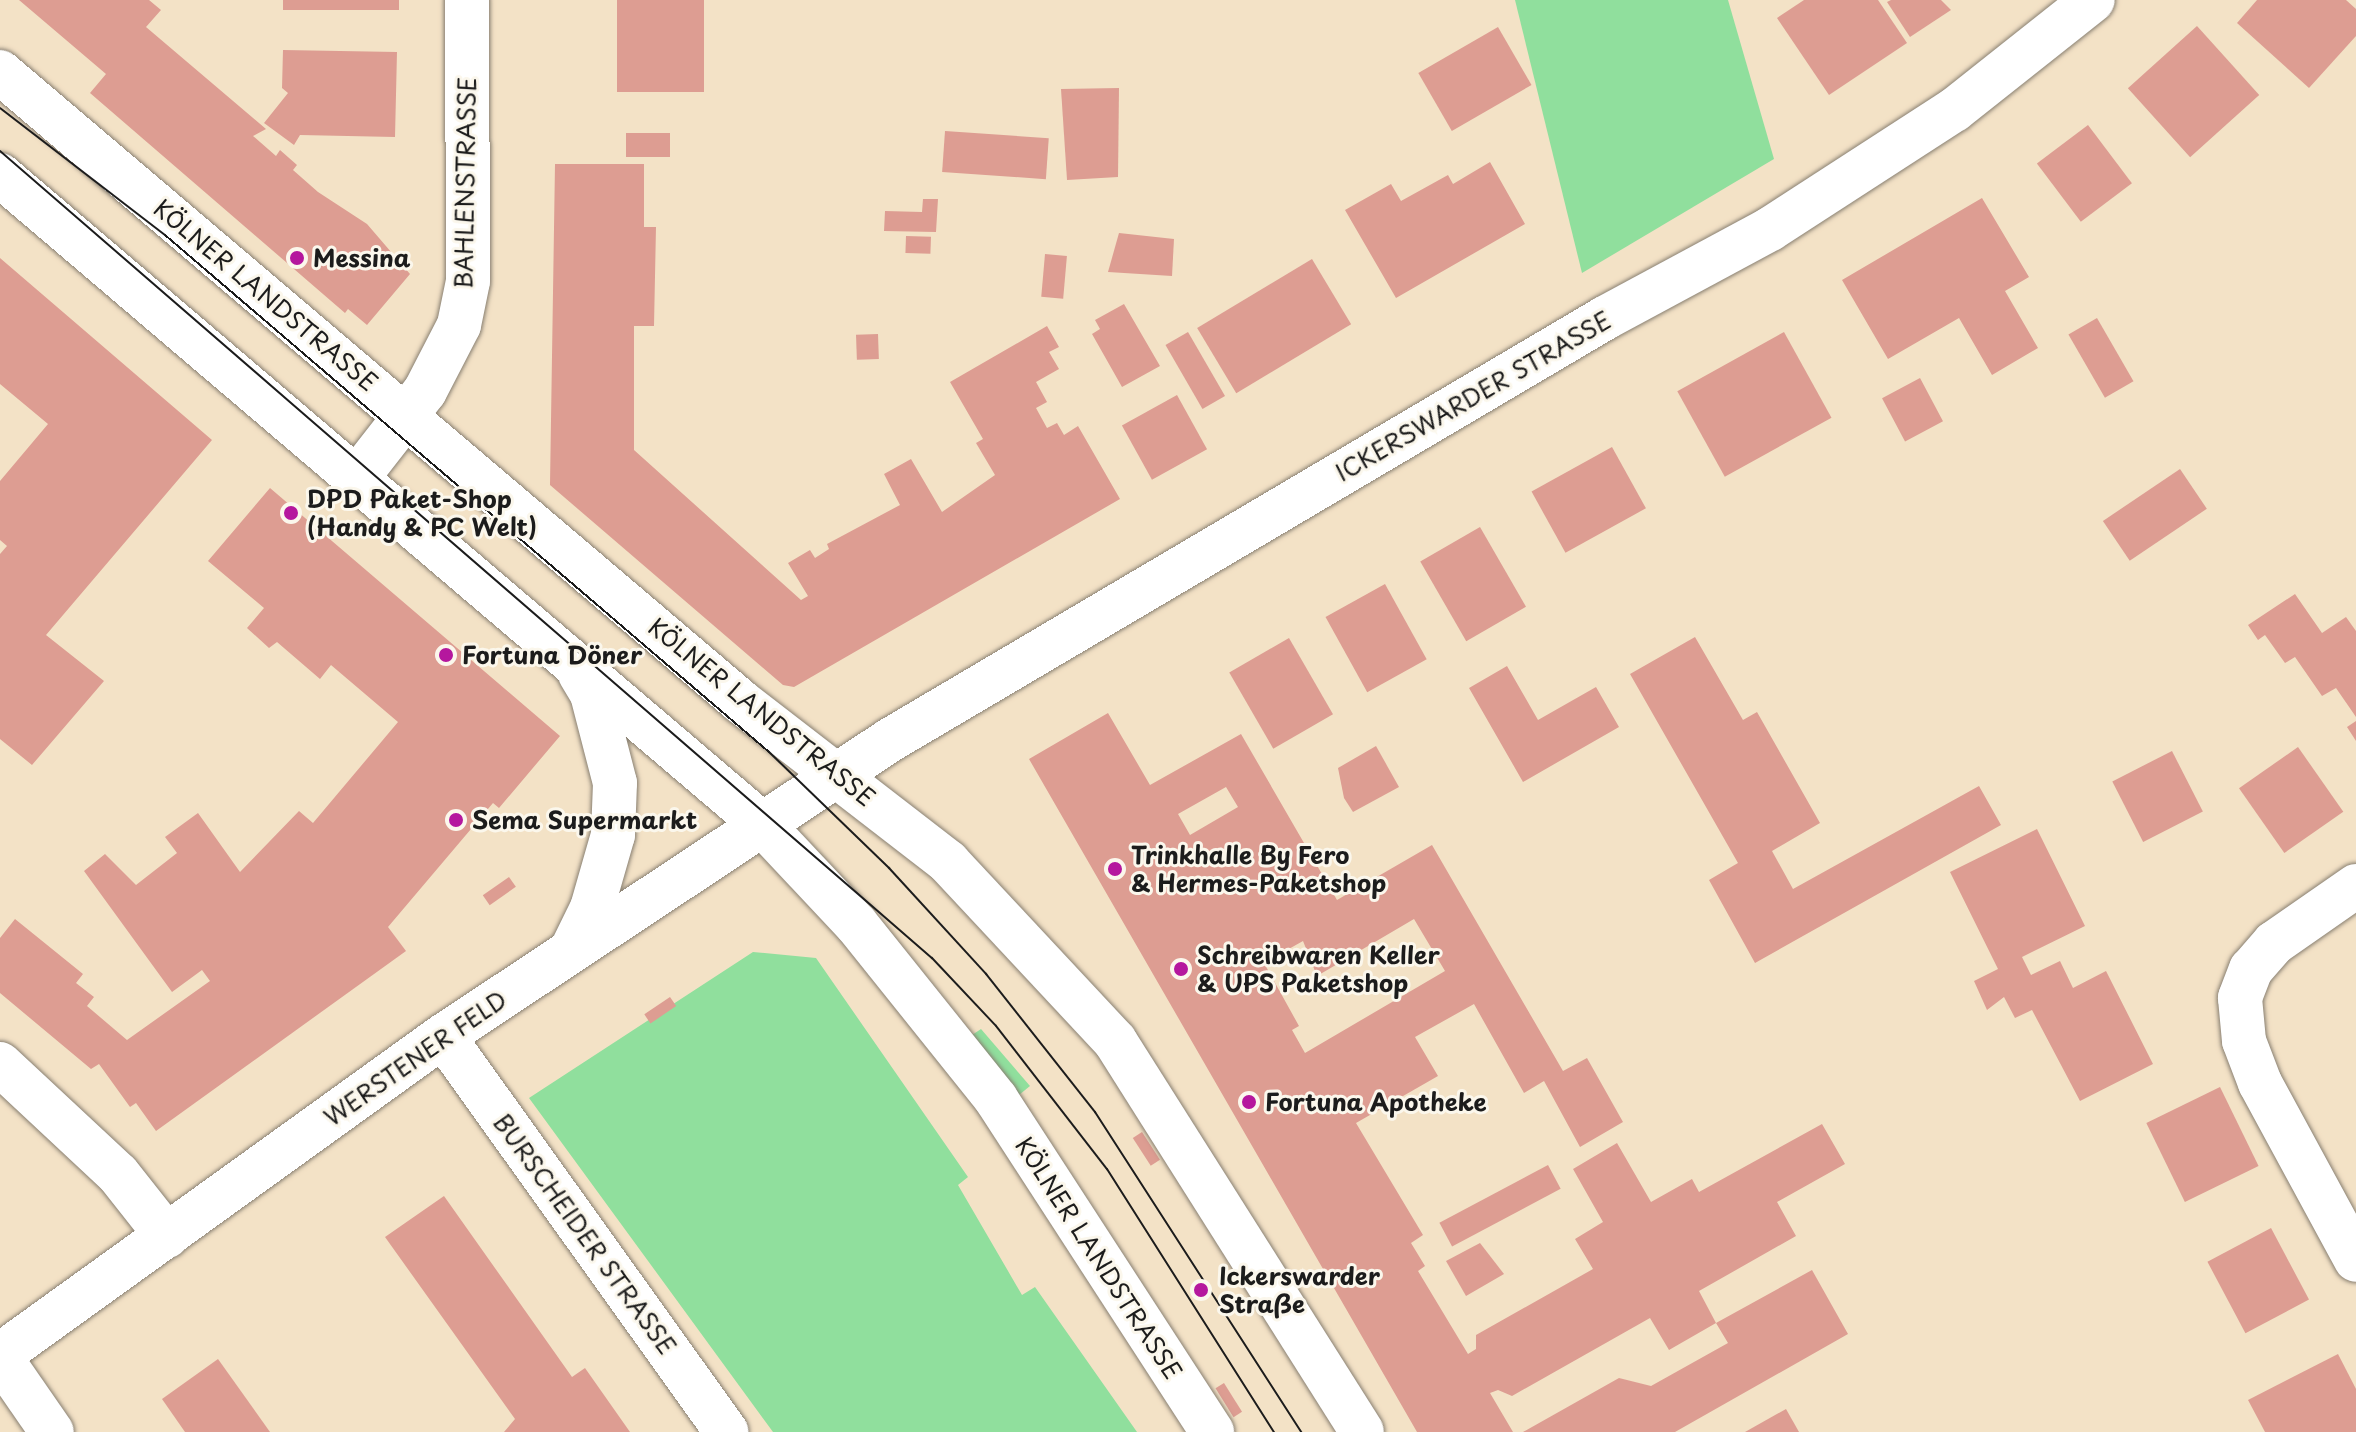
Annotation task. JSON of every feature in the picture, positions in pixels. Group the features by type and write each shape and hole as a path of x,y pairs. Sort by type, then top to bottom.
{"main road":[{"name":"BAHLENSTRASSE","path":"357,478 445,359 468,281 467,0"},
{"name":"ICKERSWARDER STRASSE","path":"839,773 947,704 1368,456 1770,229 1954,110 2093,0"},
{"name":"KÖLNER LANDSTRASSE","path":"0,72 407,414 740,701 839,773 948,862 1115,1041 1362,1432"},
{"name":"KÖLNER LANDSTRASSE","path":"0,175 762,824 856,924 996,1099 1212,1432"},
{"path":"570,659 592,694 615,783 609,849 592,908 573,947"},
{"name":"WERSTENER FELD","path":"52,1432 0,1356 443,1036 839,773"},
{"path":"2356,886 2274,943 2251,969 2240,1010 2260,1083 2356,1260"},
{"name":"BURSCHEIDER STRASSE","path":"443,1036 727,1432"},
{"path":"0,1064 118,1174 167,1236"}],"green space":[{"path":"1515,0 1728,0 1774,159 1582,273"},
{"path":"753,952 816,958 968,1177 958,1185 1022,1295 1035,1287 1137,1432 773,1432 529,1098"},
{"path":"981,1029 1030,1086 1019,1095 972,1035"}],"building":[{"path":"19,0 149,0 161,10 146,27 266,129 253,136 276,156 280,150 297,165 293,170 318,192 367,224 410,274 367,325 348,309 345,313 90,93 106,74"},
{"path":"283,0 399,0 399,10 283,10"},
{"path":"617,0 704,0 704,92 617,92"},
{"path":"1804,0 1878,0 1907,43 1829,95 1777,18"},
{"path":"1941,0 1951,10 1910,37 1887,2"},
{"path":"2257,0 2346,0 2356,9 2356,36 2309,88 2237,23"},
{"path":"2197,26 2259,95 2190,157 2128,88"},
{"path":"1498,27 1532,85 1452,131 1418,73"},
{"path":"283,50 397,52 395,137 300,135 294,145 264,123 288,93 282,88"},
{"path":"1119,88 1118,177 1067,180 1061,89"},
{"path":"2088,125 2132,183 2081,222 2037,164"},
{"path":"945,131 1049,138 1046,179 942,172"},
{"path":"626,133 670,133 670,157 626,157"},
{"path":"1490,162 1525,224 1396,298 1345,210 1391,184 1401,201 1448,175 1453,184"},
{"path":"555,164 644,164 644,227 656,227 654,326 634,326 634,450 801,600 808,596 788,563 810,550 815,558 829,549 827,544 900,505 884,474 911,459 942,512 995,475 976,443 983,439 950,382 1047,326 1059,347 1049,352 1059,369 1036,382 1047,402 1036,408 1047,428 1057,423 1064,435 1078,426 1120,499 794,687 783,685 550,485"},
{"path":"1982,198 2029,277 2005,291 2038,348 1992,375 1959,318 1888,359 1842,280"},
{"path":"923,199 938,199 936,232 884,231 885,211 922,212"},
{"path":"1119,233 1174,239 1172,276 1108,272"},
{"path":"906,236 931,237 930,254 905,253"},
{"path":"1045,254 1067,256 1063,299 1041,297"},
{"path":"0,258 212,440 46,635 104,681 32,765 0,739 0,554 7,546 0,540 0,481 48,424 0,384"},
{"path":"1312,259 1351,324 1236,393 1197,328"},
{"path":"1124,304 1160,366 1122,387 1092,334 1100,329 1095,320"},
{"path":"2097,318 2134,381 2105,398 2068,334"},
{"path":"1188,332 1225,396 1202,409 1165,345"},
{"path":"1784,332 1832,418 1725,477 1677,391"},
{"path":"878,334 879,359 857,360 856,335"},
{"path":"1920,378 1943,421 1905,441 1882,398"},
{"path":"1177,395 1207,449 1152,480 1122,426"},
{"path":"1612,447 1646,508 1565,553 1532,492"},
{"path":"2180,469 2207,509 2130,561 2103,521"},
{"path":"270,488 560,736 499,808 493,803 388,927 406,951 156,1131 136,1103 130,1107 99,1064 91,1069 0,993 0,938 15,919 83,974 76,983 94,997 87,1006 127,1040 210,981 202,970 172,992 84,871 105,854 136,885 177,853 165,837 198,813 240,872 299,811 313,823 398,722 331,665 320,679 277,642 269,648 247,628 264,608 208,561"},
{"path":"1480,527 1526,607 1466,641 1420,562"},
{"path":"1385,584 1427,659 1367,692 1326,617"},
{"path":"2295,594 2322,633 2346,617 2356,631 2356,717 2336,688 2322,696 2295,657 2285,663 2265,635 2258,640 2248,625"},
{"path":"1695,637 1743,720 1757,712 1820,823 1772,851 1793,889 1979,786 2001,825 1755,963 1709,880 1738,863 1630,674"},
{"path":"1289,638 1333,714 1273,749 1229,672"},
{"path":"1507,666 1538,720 1596,687 1619,727 1523,782 1469,688"},
{"path":"1108,713 1150,785 1241,734 1337,900 1432,845 1563,1071 1587,1058 1623,1122 1580,1147 1544,1081 1524,1093 1474,1004 1415,1037 1438,1076 1356,1123 1423,1235 1411,1243 1425,1266 1418,1271 1468,1354 1476,1349 1476,1335 1593,1269 1575,1239 1603,1222 1573,1169 1617,1143 1651,1202 1692,1179 1699,1192 1822,1124 1845,1164 1777,1202 1796,1236 1699,1291 1716,1323 1669,1350 1650,1318 1512,1396 1498,1390 1490,1393 1513,1432 1417,1432 1029,759","holes":["1226,787 1238,807 1190,835 1178,814","1414,919 1445,971 1305,1053 1292,1030 1299,1026 1264,963 1303,941 1317,976"]},
{"path":"2356,721 2356,741 2347,727"},
{"path":"1376,746 1399,787 1353,812 1344,798 1338,768"},
{"path":"2298,747 2343,812 2284,853 2239,788"},
{"path":"2172,751 2203,812 2143,842 2112,781"},
{"path":"2037,829 2085,926 2022,957 2031,975 2060,961 2073,988 2106,971 2153,1064 2080,1101 2032,1010 2015,1018 2004,997 1987,1010 1974,981 1998,969 1950,872"},
{"path":"509,877 516,887 490,905 483,895"},
{"path":"670,997 676,1006 650,1023 644,1014"},
{"path":"2220,1087 2259,1166 2185,1202 2146,1123"},
{"path":"1142,1132 1160,1160 1151,1166 1133,1138"},
{"path":"1548,1165 1561,1189 1452,1247 1439,1223"},
{"path":"444,1196 572,1377 585,1368 630,1432 504,1432 515,1419 385,1237"},
{"path":"2271,1228 2309,1300 2245,1333 2207,1262"},
{"path":"1480,1243 1504,1274 1466,1296 1446,1261"},
{"path":"1812,1270 1848,1334 1675,1432 1523,1432 1619,1378 1651,1386 1728,1343 1716,1323"},
{"path":"2338,1354 2356,1389 2356,1432 2265,1432 2248,1400"},
{"path":"218,1359 270,1432 185,1432 162,1399"},
{"path":"1224,1383 1242,1412 1234,1417 1216,1388"},
{"path":"1786,1409 1799,1432 1745,1432"}],"tram line":[{"path":"0,108 165,235 769,752 889,868 986,974 1095,1112 1301,1432"},
{"path":"0,151 932,958 996,1026 1107,1169 1274,1432"}],"place":[{"name":"Messina","path":"297,258"},
{"name":"DPD Paket-Shop (Handy & PC Welt)","path":"291,513"},
{"name":"Fortuna Döner","path":"446,655"},
{"name":"Sema Supermarkt","path":"456,820"},
{"name":"Trinkhalle By Fero & Hermes-Paketshop","path":"1115,869"},
{"name":"Schreibwaren Keller & UPS Paketshop","path":"1181,969"},
{"name":"Fortuna Apotheke","path":"1249,1102"},
{"name":"Ickerswarder Straße","path":"1201,1290"}]}
